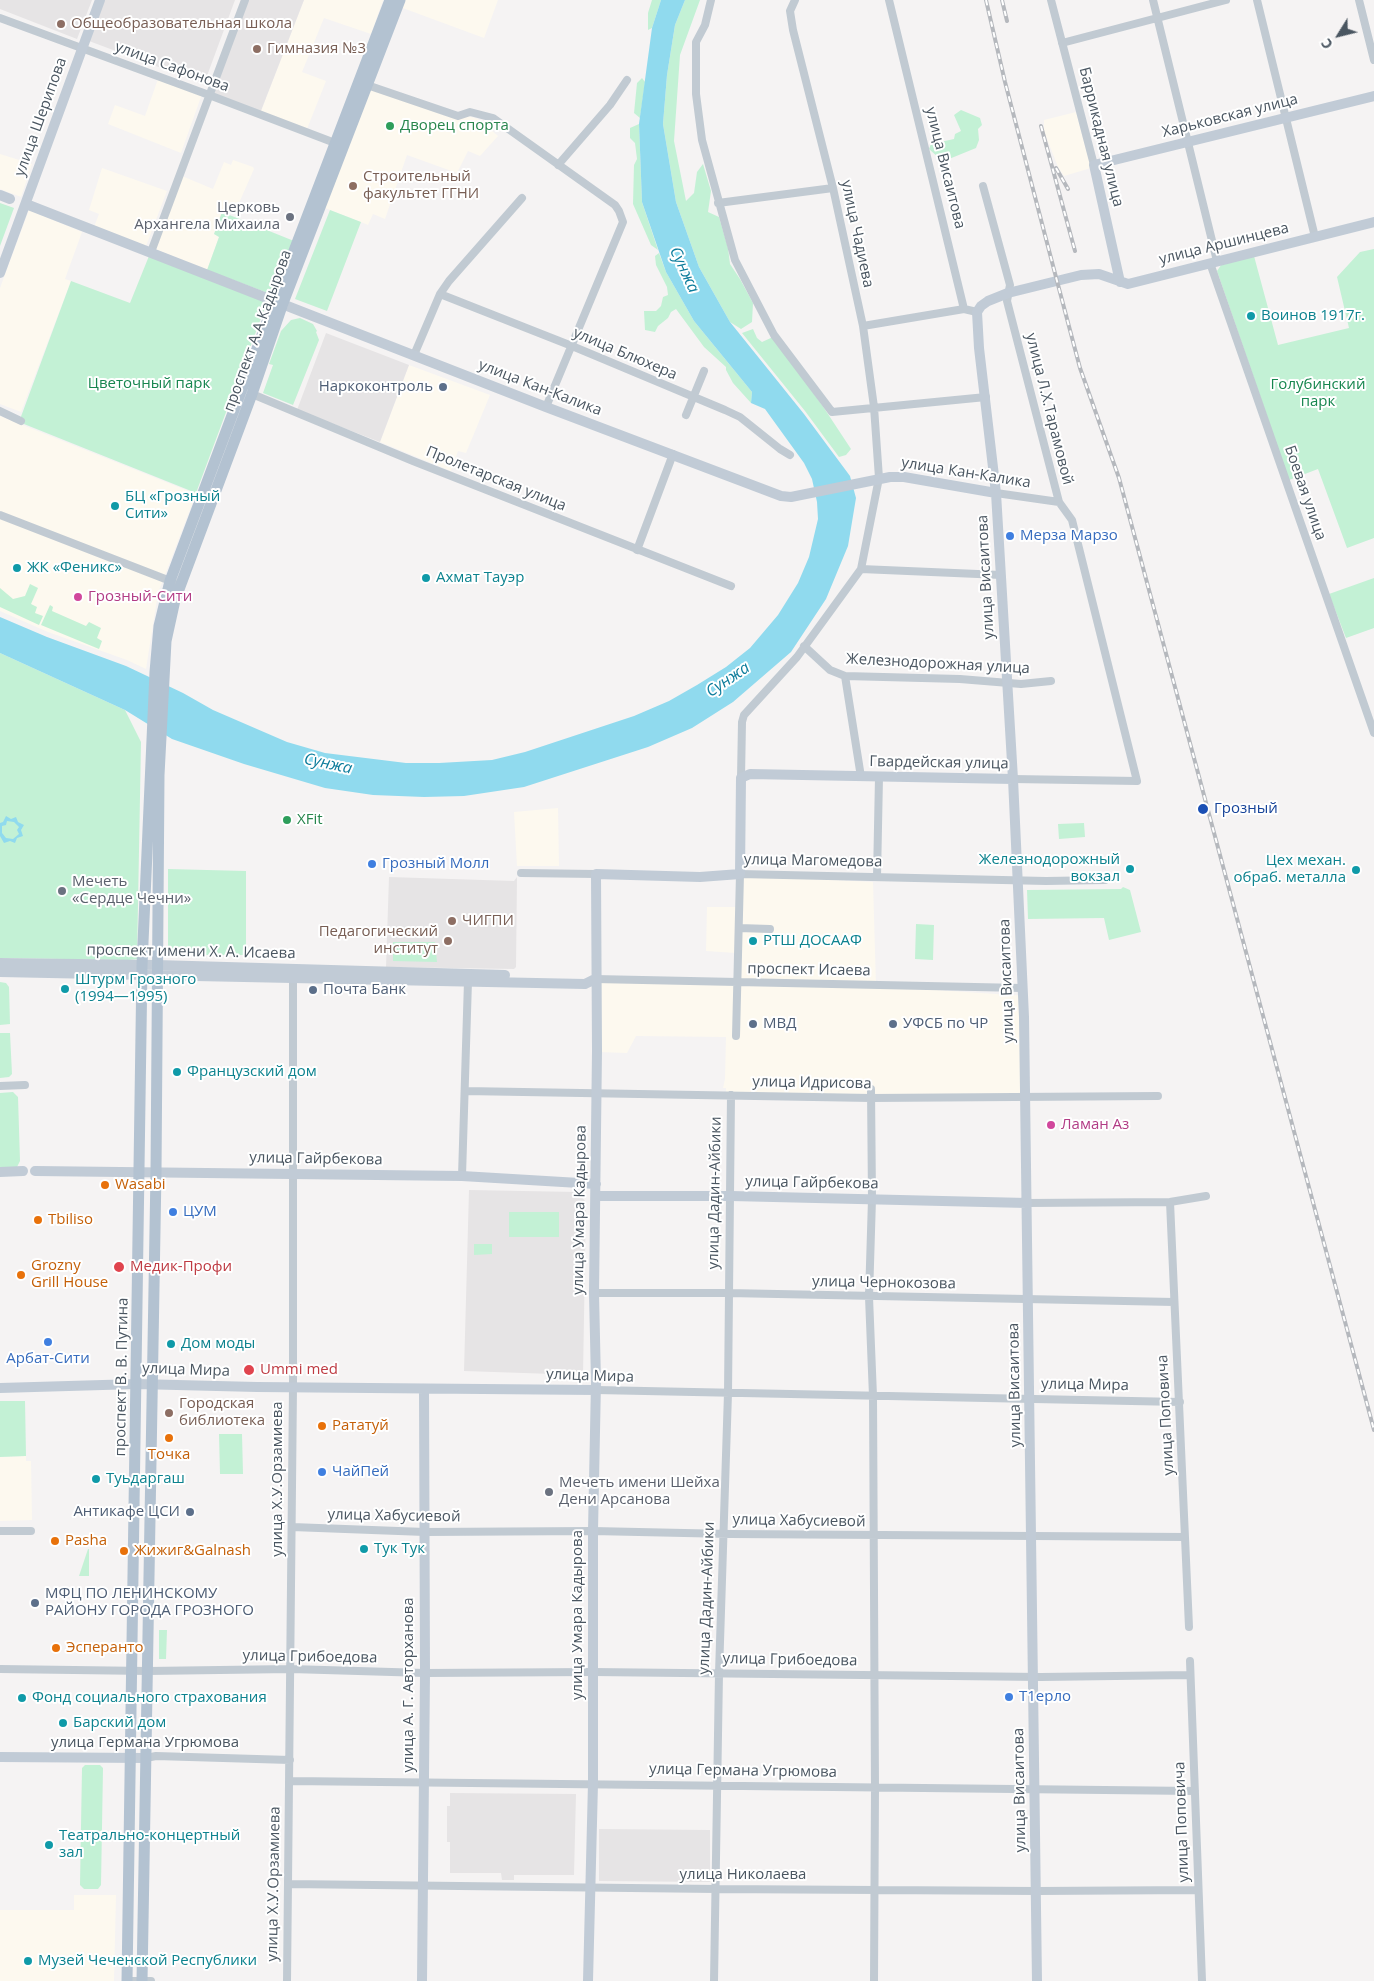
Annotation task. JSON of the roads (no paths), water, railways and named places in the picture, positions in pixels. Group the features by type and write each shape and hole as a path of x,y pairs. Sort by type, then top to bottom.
{"main road":[{"name":"улица Шерипова","path":"0,273 100,0"},
{"name":"проспект А.А.Кадырова","path":"176,583 335,143 390,0"},
{"name":"проспект А.А.Кадырова","path":"156,745 159,626 252,394 279,302 368,85 400,0"},
{"name":"Харьковская улица","path":"1094,165 1374,96"},
{"name":"Баррикадная улица","path":"1094,165 1120,282"},
{"name":"улица Кан-Калика","path":"26,204 766,491 791,497 879,478 904,477 996,493"},
{"name":"улица Аршинцева","path":"977,312 988,301 1008,293 1081,275 1099,274 1128,284 1374,222"},
{"name":"улица Висаитова","path":"977,312 979,348 996,493 1013,779 1022,988 1029,1298 1037,1981"},
{"name":"проспект В. В. Путина","path":"127,1981 142,969 156,745"},
{"name":"проспект В. В. Путина","path":"142,1981 156,1172 156,745"},
{"name":"Гвардейская улица","path":"741,778 750,774 760,773 862,777 1013,779"},
{"path":"740,874 741,778"},
{"name":"улица Магомедова","path":"596,874 700,877 740,874"},
{"name":"улица Умара Кадырова","path":"588,1981 593,1783 593,1531 596,1390 594,1293 596,1196 596,874"},
{"name":"проспект имени Х. А. Исаева","path":"0,962 157,970 586,977 595,980"},
{"name":"проспект имени Х. А. Исаева","path":"0,972 142,969"},
{"name":"проспект имени Х. А. Исаева","path":"293,973 586,984 595,980"},
{"path":"0,1172 23,1171"},
{"name":"улица Гайрбекова","path":"35,1171 462,1176 596,1184"},
{"name":"улица Гайрбекова","path":"596,1196 731,1196 1027,1203"},
{"name":"улица Мира","path":"0,1388 137,1384 596,1390"},
{"name":"улица А. Г. Авторханова","path":"422,1981 425,1673 424,1389"},
{"name":"улица Германа Угрюмова","path":"0,1757 146,1758"}],"street":[{"path":"151,252 245,0"},
{"path":"711,0 705,25 696,42 696,94 702,140 735,260 774,336 832,412 986,397"},
{"name":"улица Чадиева","path":"795,0 790,10 793,30 833,188 863,326 874,407 879,478"},
{"name":"улица Висаитова","path":"889,0 964,309"},
{"name":"Баррикадная улица","path":"1051,0 1094,165"},
{"name":"Боевая улица","path":"1153,0 1188,142 1213,262 1374,733"},
{"path":"1062,43 1226,0"},
{"path":"1257,0 1315,237"},
{"path":"1360,0 1374,60"},
{"name":"улица Сафонова","path":"0,18 335,143"},
{"path":"558,165 610,105 627,80"},
{"path":"368,85 458,116 470,112 493,118 615,205 620,211 623,222 546,407"},
{"name":"улица Л.Х.Тарамовой","path":"983,186 1010,285 1007,300 1059,502 1072,520 1137,781"},
{"path":"718,203 833,188"},
{"path":"414,355 440,294 449,281 522,198"},
{"name":"улица Блюхера","path":"440,294 572,346 740,417 790,455"},
{"path":"863,326 964,309 977,312"},
{"path":"686,415 704,371"},
{"name":"Пролетарская улица","path":"252,394 637,550 731,586"},
{"path":"0,411 21,421"},
{"path":"637,550 672,454"},
{"path":"741,778 742,722 744,715 804,646 861,569 879,478"},
{"name":"улица Кан-Калика","path":"996,493 1059,502"},
{"path":"0,515 176,583"},
{"path":"861,569 1001,576"},
{"name":"Железнодорожная улица","path":"804,646 830,670 844,676 960,679 1021,684 1051,681"},
{"path":"844,676 862,777"},
{"path":"877,877 879,777"},
{"name":"Гвардейская улица","path":"1013,779 1137,781"},
{"name":"улица Магомедова","path":"521,873 596,874"},
{"path":"736,1036 740,874"},
{"name":"улица Магомедова","path":"740,874 1105,880"},
{"path":"739,928 770,929"},
{"name":"улица Х.У.Орзамиева","path":"287,1981 293,1387 293,973"},
{"name":"проспект Исаева","path":"595,980 1022,988"},
{"path":"462,1176 468,981"},
{"path":"0,1086 25,1085"},
{"name":"улица Идрисова","path":"465,1091 732,1095 1158,1096"},
{"path":"871,1094 872,1199 869,1297 872,1396 875,1788 874,1981"},
{"name":"улица Дадин-Айбики","path":"714,1981 719,1673 728,1393 732,1095"},
{"path":"1027,1203 1170,1202 1206,1196"},
{"name":"улица Поповича","path":"1170,1202 1189,1627"},
{"name":"улица Чернокозова","path":"594,1293 728,1293 1174,1302"},
{"name":"улица Мира","path":"596,1390 1180,1402"},
{"name":"улица Хабусиевой","path":"292,1527 425,1532 593,1531 723,1534 1186,1537"},
{"path":"0,1531 30,1530"},
{"name":"улица Поповича","path":"1190,1662 1202,1981"},
{"name":"улица Грибоедова","path":"0,1669 132,1671 291,1669 425,1673 1190,1675"},
{"name":"улица Германа Угрюмова","path":"146,1758 156,1756 290,1760"},
{"name":"улица Германа Угрюмова","path":"290,1780 1195,1791"},
{"name":"улица Николаева","path":"288,1884 423,1884 716,1889 1198,1890"},
{"path":"127,1981 151,1981"}],"water":[{"name":"Сунжа","path":"661,0 685,0 675,25 667,75 663,124 676,202 699,267 730,322 804,414 850,476 856,498 848,546 826,599 791,652 733,702 692,728 648,747 524,787 464,796 424,797 373,795 325,788 244,764 172,739 125,710 0,653 0,617 47,637 126,666 183,693 213,710 287,742 325,753 406,763 439,763 492,760 525,752 634,716 669,701 697,685 726,667 750,648 778,615 798,583 809,557 818,519 817,502 812,479 804,463 765,409 751,403 752,392 694,321 666,272 642,202 639,124 652,28"},
{"path":"6,816 11,819 16,817 18,822 24,825 21,830 23,836 17,838 15,843 10,841 4,843 0,836 0,823 3,822","holes":["7,821 14,822 19,827 17,830 19,834 13,839 6,838 2,833 2,826 6,825"]}],"railway":[{"path":"986,0 1005,82 1080,368 1119,478 1374,1430"},
{"path":"1002,0 1007,21"},
{"path":"1041,126 1075,251"},
{"path":"1056,168 1068,189"}],"place":[{"name":"Общеобразовательная школа","path":"61,24"},
{"name":"Гимназия №3","path":"257,49"},
{"name":"Дворец спорта","path":"390,126"},
{"name":"Строительный факультет ГГНИ","path":"353,186"},
{"name":"Церковь Архангела Михаила","path":"290,217"},
{"name":"Воинов 1917г.","path":"1251,316"},
{"name":"Наркоконтроль","path":"443,387"},
{"name":"БЦ «Грозный Сити»","path":"115,506"},
{"name":"Мерза Марзо","path":"1010,536"},
{"name":"ЖК «Феникс»","path":"17,568"},
{"name":"Ахмат Тауэр","path":"426,578"},
{"name":"Грозный-Сити","path":"78,597"},
{"name":"Грозный","path":"1203,809"},
{"name":"XFit","path":"287,820"},
{"name":"Грозный Молл","path":"372,864"},
{"name":"Железнодорожный вокзал","path":"1130,869"},
{"name":"Цех механ. обраб. металла","path":"1356,870"},
{"name":"Мечеть «Сердце Чечни»","path":"62,891"},
{"name":"ЧИГПИ","path":"452,921"},
{"name":"Педагогический институт","path":"448,941"},
{"name":"РТШ ДОСААФ","path":"753,941"},
{"name":"Штурм Грозного (1994—1995)","path":"65,989"},
{"name":"Почта Банк","path":"313,990"},
{"name":"МВД","path":"753,1024"},
{"name":"УФСБ по ЧР","path":"893,1024"},
{"name":"Французский дом","path":"177,1072"},
{"name":"Ламан Аз","path":"1051,1125"},
{"name":"Wasabi","path":"105,1185"},
{"name":"ЦУМ","path":"173,1212"},
{"name":"Tbiliso","path":"38,1220"},
{"name":"Медик-Профи","path":"119,1267"},
{"name":"Grozny Grill House","path":"21,1275"},
{"name":"Арбат-Сити","path":"48,1342"},
{"name":"Дом моды","path":"171,1344"},
{"name":"Ummi med","path":"249,1370"},
{"name":"Городская библиотека","path":"169,1413"},
{"name":"Рататуй","path":"322,1426"},
{"name":"Точка","path":"169,1438"},
{"name":"ЧайПей","path":"322,1472"},
{"name":"Туьдаргаш","path":"96,1479"},
{"name":"Мечеть имени Шейха Дени Арсанова","path":"549,1492"},
{"name":"Антикафе ЦСИ","path":"190,1512"},
{"name":"Pasha","path":"55,1541"},
{"name":"Тук Тук","path":"364,1549"},
{"name":"Жижиг&Galnash","path":"124,1551"},
{"name":"МФЦ ПО ЛЕНИНСКОМУ РАЙОНУ ГОРОДА ГРОЗНОГО","path":"35,1603"},
{"name":"Эсперанто","path":"56,1648"},
{"name":"Т1ерло","path":"1009,1697"},
{"name":"Фонд социального страхования","path":"22,1698"},
{"name":"Барский дом","path":"63,1723"},
{"name":"Театрально-концертный зал","path":"49,1845"},
{"name":"Музей Чеченской Республики","path":"28,1961"}],"park label":[{"name":"Цветочный парк","path":"149,384"},
{"name":"Голубинский парк","path":"1318,394"}]}
